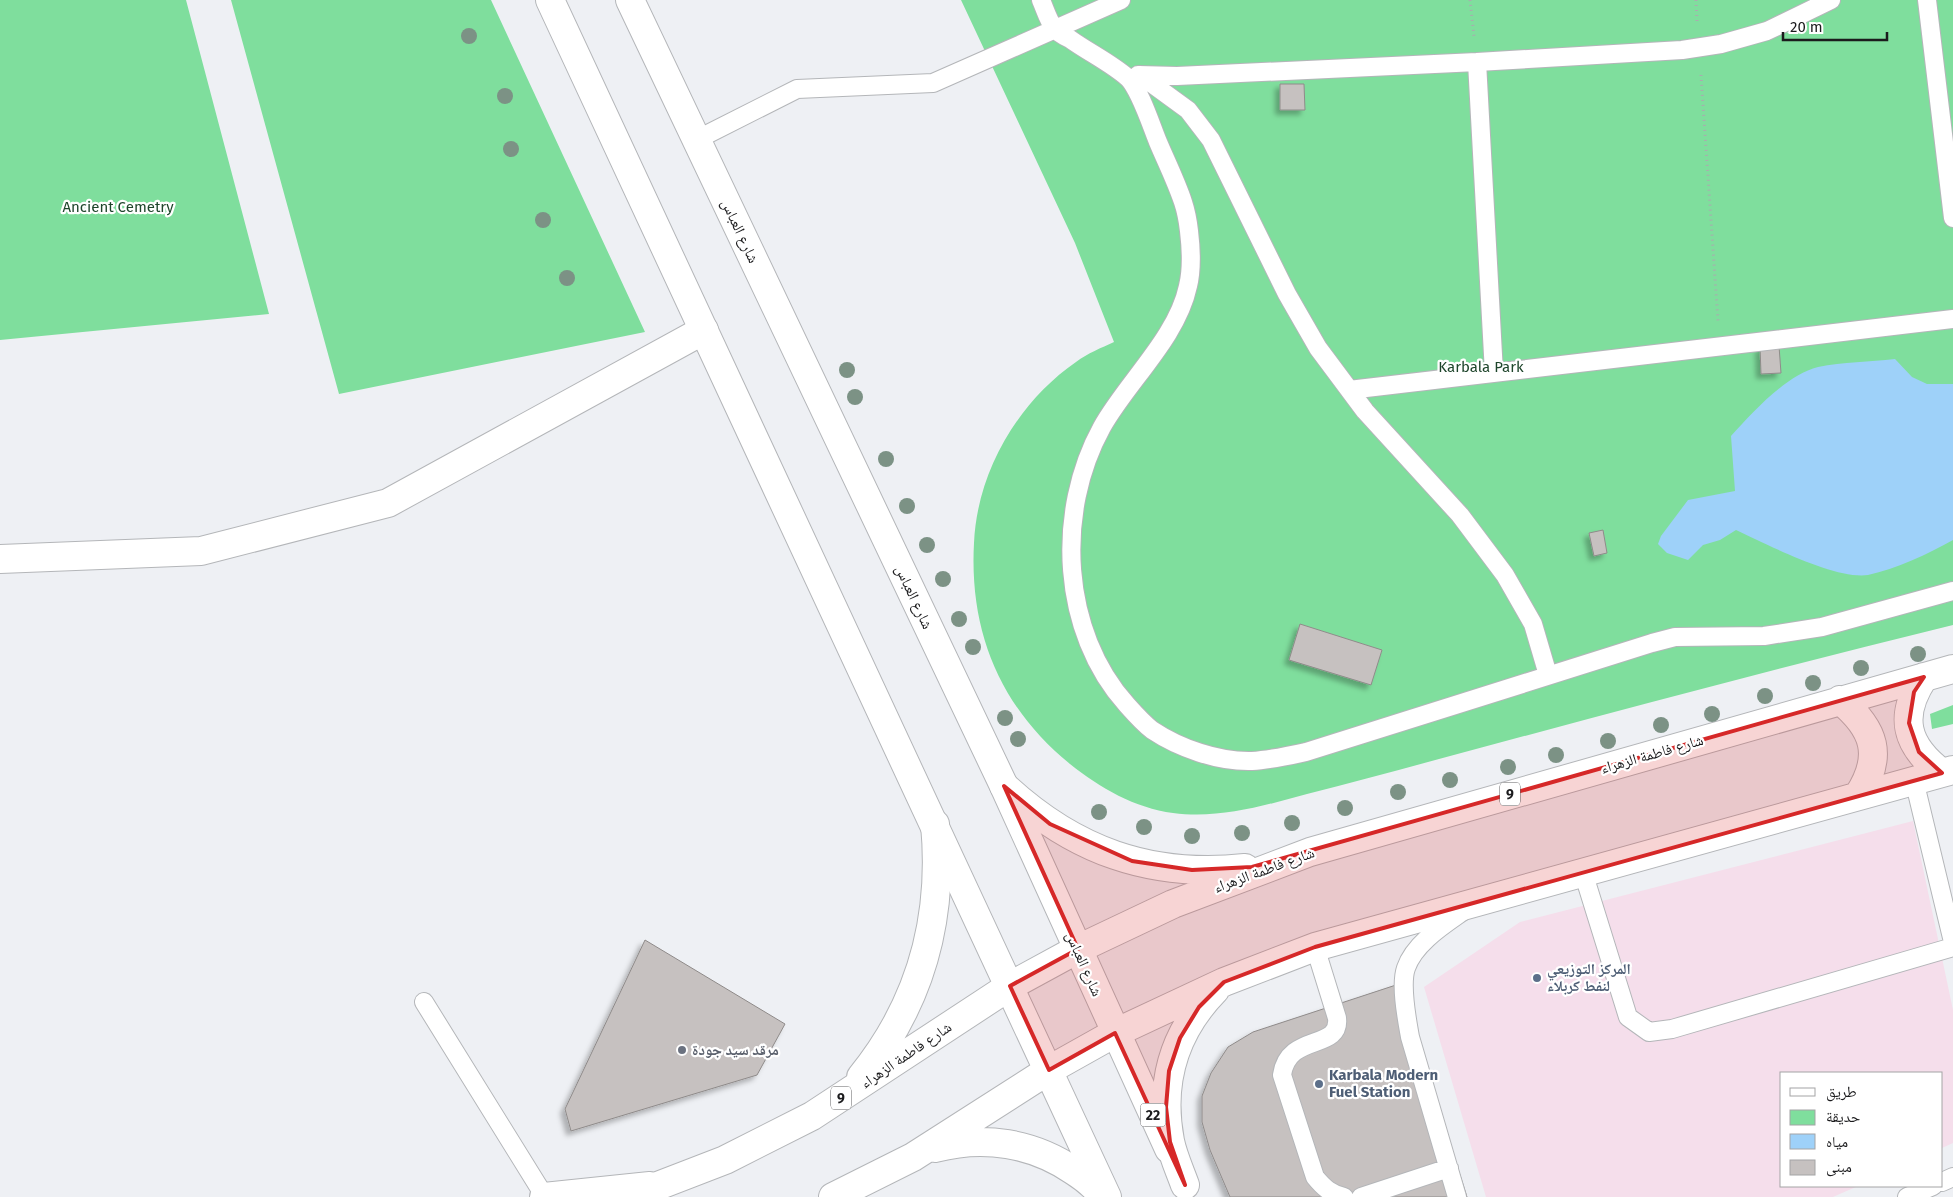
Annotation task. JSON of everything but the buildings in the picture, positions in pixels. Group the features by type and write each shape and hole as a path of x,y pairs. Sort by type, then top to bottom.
{"main road":[{"path":"550,0 1108,1197"},
{"name":"شارع العباس","path":"630,0 1004,786 1188,1191"},
{"path":"0,559 201,551 388,503 704,330"},
{"name":"شارع فاطمة الزهراء","path":"629,1197 733,1156 812,1116 1010,986 1078,949 1174,904 1310,852 1953,669"},
{"path":"1924,677 1914,692 1910,707 1909,723 1912,738 1919,752 1929,764 1948,772"},
{"path":"1840,700 1862,721 1870,735 1873,750 1872,766 1868,780 1858,796"},
{"path":"833,1197 913,1156 1049,1070 1115,1033 1224,982 1315,947 1948,772"},
{"path":"1004,786 1050,824 1097,848 1132,861 1192,870 1222,870 1252,867 1310,852"},
{"path":"844,1096 879,1055 893,1032 906,1008 925,958 936,905 938,851 935,824"},
{"path":"1188,1191 1170,1142 1166,1107 1169,1071 1180,1038 1199,1007 1224,982"},
{"path":"913,1156 962,1142 987,1141 1013,1144 1037,1151 1061,1162 1082,1177 1103,1197"},
{"path":"544,1197 658,1185"}],"lane":[{"path":"1041,0 1054,29 1130,80 1141,100 1184,204 1189,231 1190,261 1188,286 1179,311 1162,342 1103,427 1090,453 1080,486 1073,520 1071,556 1080,618 1097,659 1120,698 1150,728 1173,742 1222,758 1249,761 1276,759 1306,752 1548,675 1675,637 1764,636 1822,627 1953,591"},
{"path":"696,140 797,89 933,83 1121,0"},
{"path":"1115,70 1140,75 1177,76 1477,62 1699,48 1743,39 1767,31 1831,0"},
{"path":"1927,0 1953,218"},
{"path":"1477,62 1494,373"},
{"path":"1140,75 1188,110 1211,140 1287,294 1318,348 1365,411 1460,515 1505,575 1533,624 1548,675"},
{"path":"1349,390 1953,319"},
{"path":"1914,780 1953,942"},
{"path":"1584,872 1628,1017 1649,1032 1672,1029 1953,947"},
{"path":"1457,1197 1410,1037 1406,1013 1405,969 1418,947 1475,903"},
{"path":"1315,947 1337,1018 1336,1028 1328,1037 1295,1050 1283,1065 1282,1075 1315,1177 1324,1188 1344,1197"},
{"path":"424,1002 544,1197"},
{"path":"1361,1197 1449,1168"},
{"path":"1907,1197 1931,1187"}],"path":[{"path":"1470,0 1477,62"},
{"path":"1699,48 1720,346"}],"highlighted area":[{"path":"1924,677 1914,692 1909,723 1919,752 1942,773 1315,947 1224,982 1199,1007 1180,1038 1169,1071 1166,1107 1170,1142 1185,1185 1115,1033 1049,1070 1010,986 1078,949 1004,786 1050,824 1132,861 1192,870 1252,867"}],"shaded area":[{"path":"1913,821 1953,1010 1953,1143 1943,1148 1943,1072 1780,1072 1780,1187 1856,1187 1833,1197 1486,1197 1424,987 1520,922"}],"green space":[{"name":"Ancient Cemetry","path":"0,0 186,0 269,314 0,340"},
{"path":"231,0 491,0 645,332 339,394"},
{"name":"Karbala Park","path":"961,0 1953,0 1953,625 1760,674 1274,803 1241,810 1207,814 1173,813 1132,802 1093,781 1070,764 1025,719 1008,693 994,666 984,638 977,608 974,576 974,543 977,516 983,490 992,465 1004,441 1019,418 1055,378 1085,356 1114,342 1075,243"},
{"path":"1953,705 1953,724 1932,729 1930,714"}],"water":[{"path":"1895,359 1912,377 1927,384 1953,384 1953,540 1912,560 1868,575 1854,575 1820,567 1736,530 1720,540 1703,545 1688,560 1667,553 1658,544 1661,536 1688,500 1735,491 1731,436 1759,406 1782,386 1806,371 1818,367"}],"place":[{"name":"المركز التوزيعي لنفط كربلاء","path":"1537,978"},
{"name":"مرقد سيد جودة","path":"682,1050"},
{"name":"Karbala Modern Fuel Station","path":"1319,1084"}]}
